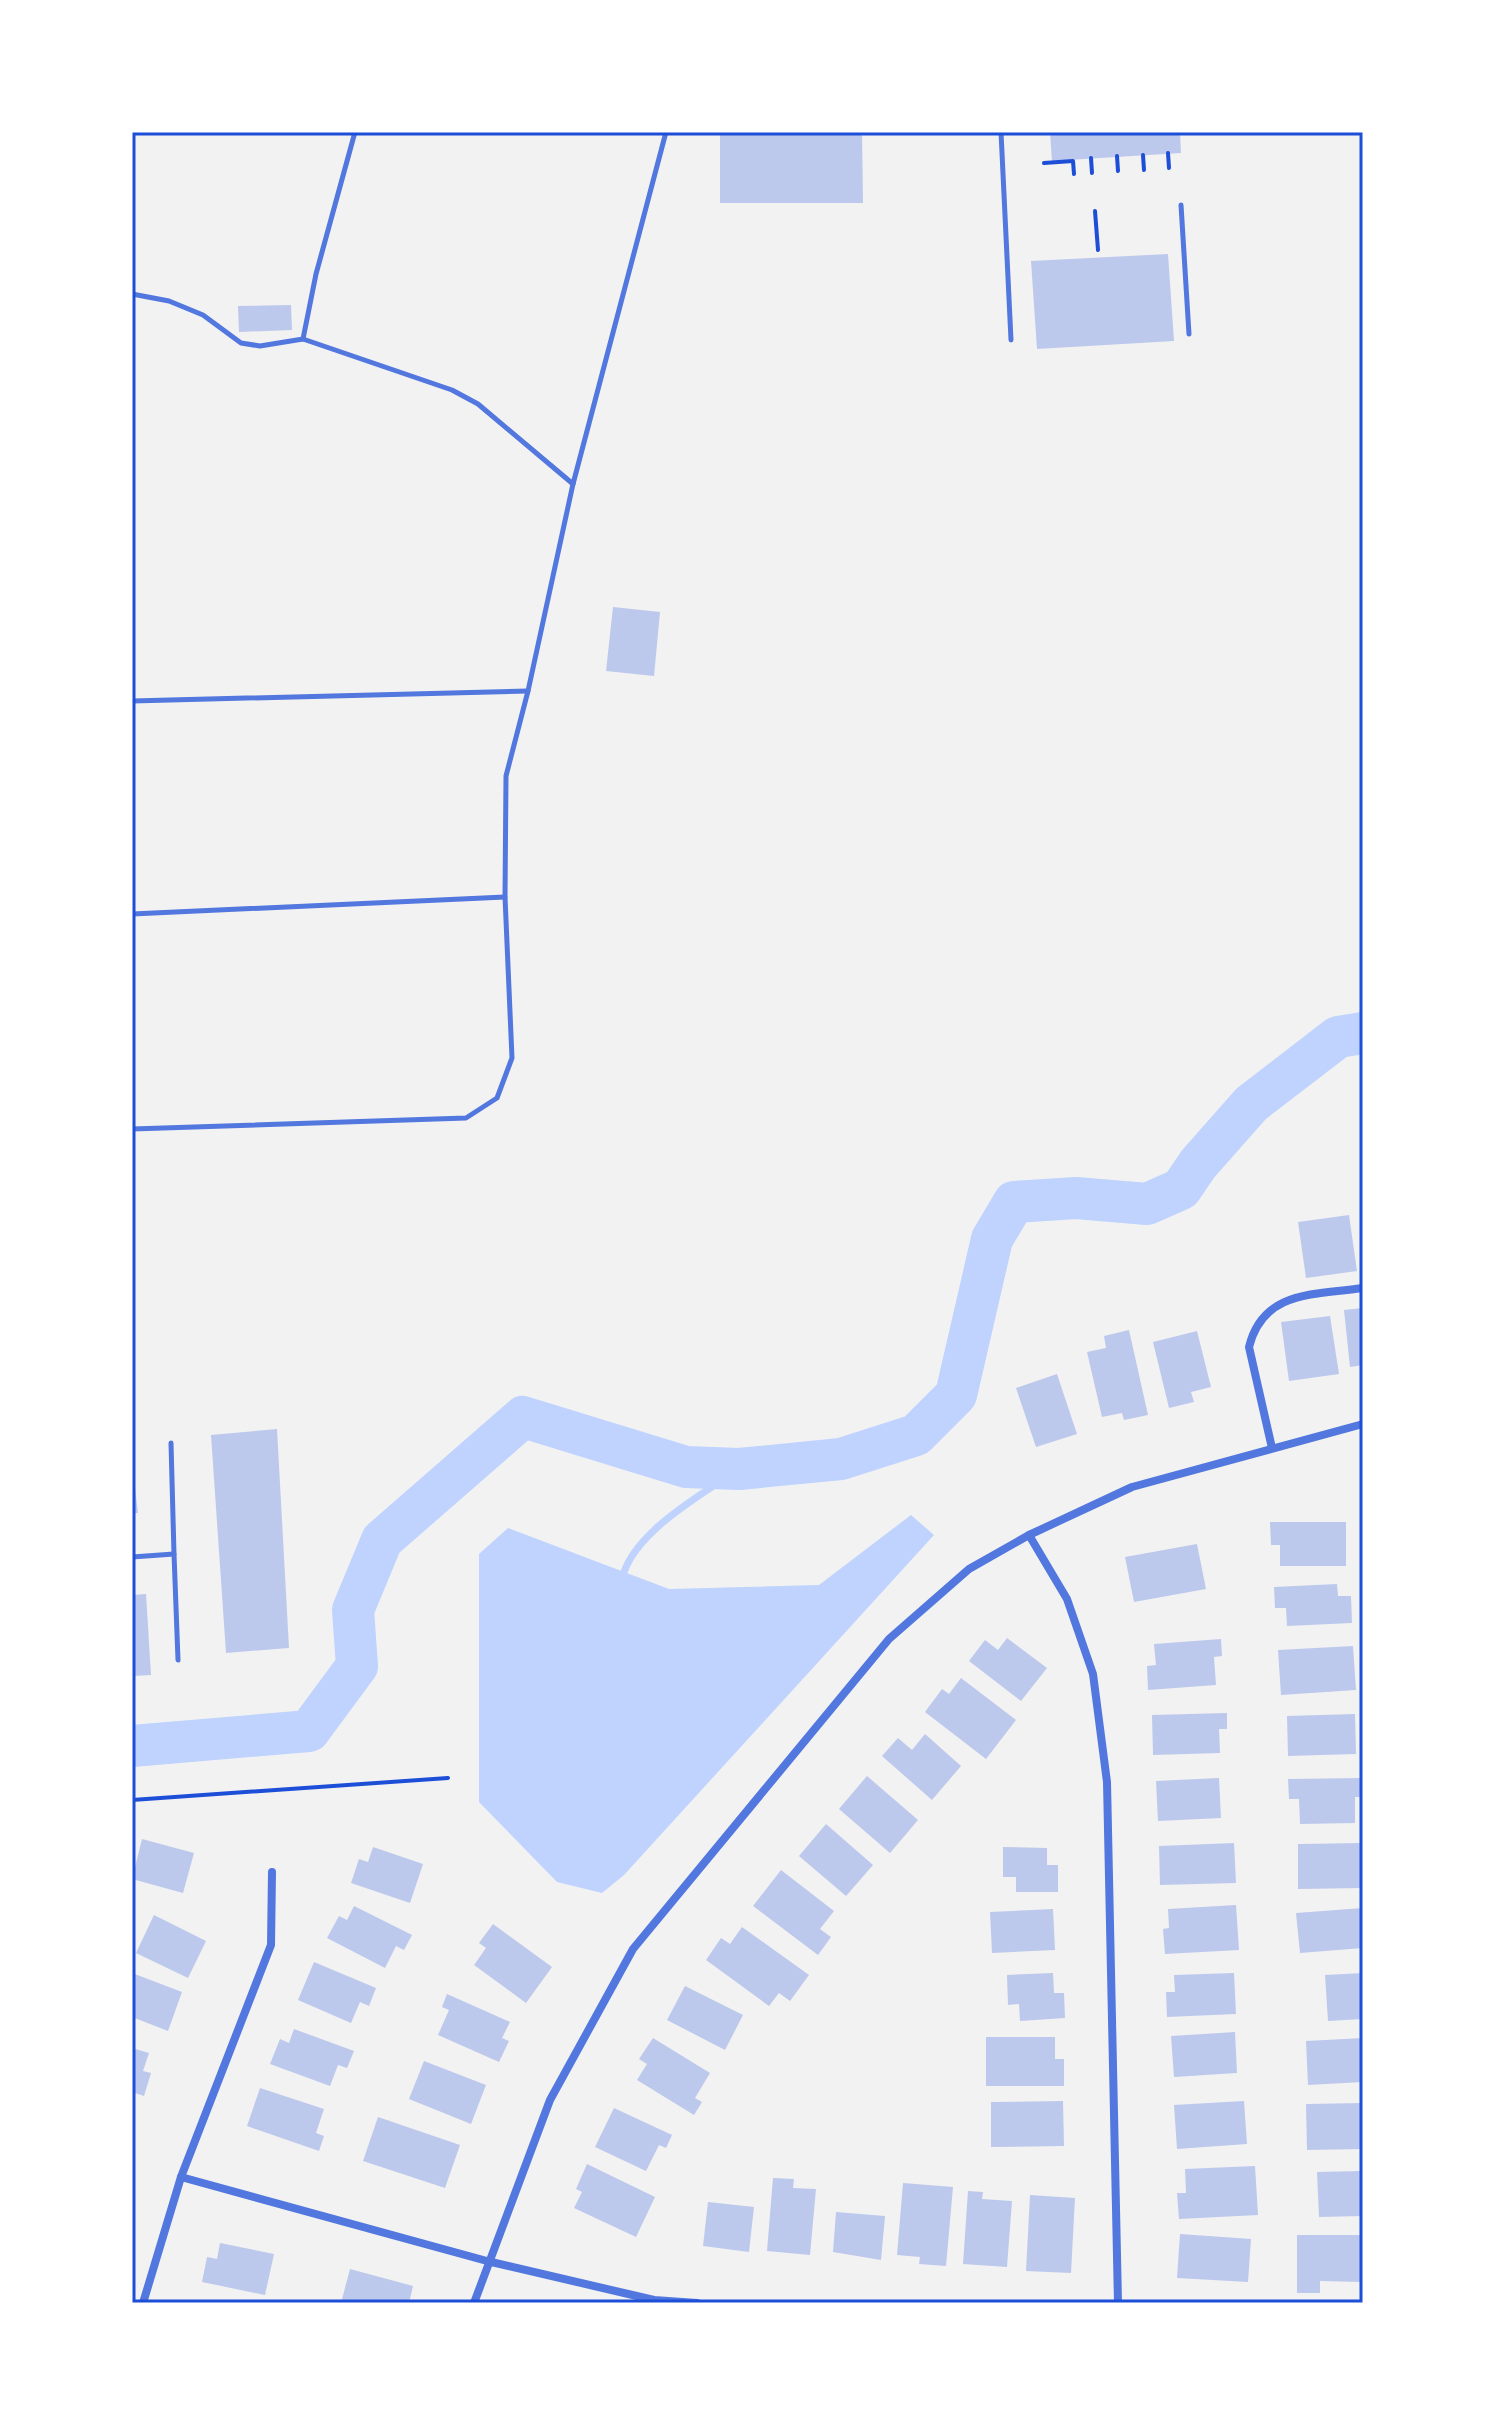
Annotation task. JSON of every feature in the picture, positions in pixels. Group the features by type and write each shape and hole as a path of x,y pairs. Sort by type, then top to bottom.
{"street":[{"path":"1272,1448 1249,1347 1253,1330 1265,1312 1292,1298 1363,1288"},
{"path":"474,2303 487,2261 550,2100 633,1949 889,1639 969,1569 1029,1535 1132,1487 1363,1424"},
{"path":"1029,1535 1067,1599 1093,1674 1107,1782 1118,2303"},
{"path":"143,2303 181,2177 271,1945 272,1872"},
{"path":"181,2177 487,2261 654,2300 697,2303"}],"lane":[{"path":"303,339 316,274 355,132"},
{"path":"132,1129 466,1118 497,1098 512,1058 505,897 506,776 528,691 573,484 666,132"},
{"path":"1001,132 1011,340"},
{"path":"1181,205 1189,334"},
{"path":"132,294 169,301 203,315 241,343 260,346 303,339 452,390 478,404 573,484"},
{"path":"132,701 528,691"},
{"path":"132,914 505,897"},
{"path":"171,1443 178,1660"},
{"path":"132,1557 174,1554"}],"path":[{"path":"1168,153 1169,168"},
{"path":"1143,155 1144,170"},
{"path":"1117,156 1118,171"},
{"path":"1091,158 1092,173"},
{"path":"1044,163 1073,161 1074,174"},
{"path":"1095,211 1098,250"},
{"path":"132,1800 448,1778"}],"water":[{"path":"911,1515 934,1535 624,1875 602,1893 557,1882 479,1802 479,1554 508,1528 669,1589 819,1585"}],"building":[{"path":"720,132 862,132 863,203 720,203"},
{"path":"1050,132 1180,132 1181,153 1052,161"},
{"path":"1168,254 1174,341 1037,349 1031,261"},
{"path":"291,305 292,330 239,332 238,306"},
{"path":"613,607 660,612 654,676 606,671"},
{"path":"1349,1215 1357,1271 1306,1278 1298,1222"},
{"path":"1363,1308 1363,1365 1350,1367 1344,1310"},
{"path":"1330,1316 1339,1374 1289,1381 1281,1322"},
{"path":"1129,1330 1148,1415 1124,1420 1122,1413 1102,1417 1087,1352 1106,1348 1104,1336"},
{"path":"1197,1331 1211,1387 1191,1392 1194,1402 1169,1408 1153,1342"},
{"path":"1057,1374 1077,1434 1036,1447 1016,1388"},
{"path":"277,1429 289,1648 226,1653 211,1435"},
{"path":"132,1463 138,1513 132,1513"},
{"path":"1270,1522 1346,1522 1346,1566 1280,1566 1280,1545 1271,1545"},
{"path":"1197,1544 1206,1589 1134,1602 1125,1557"},
{"path":"1337,1584 1338,1596 1351,1596 1352,1623 1287,1626 1286,1608 1275,1608 1274,1587"},
{"path":"146,1594 151,1675 132,1676 132,1595"},
{"path":"1007,1638 1047,1668 1021,1701 969,1661 985,1640 998,1650"},
{"path":"1221,1639 1222,1656 1214,1657 1216,1685 1148,1690 1147,1666 1156,1665 1154,1644"},
{"path":"1353,1646 1356,1690 1281,1695 1278,1650"},
{"path":"961,1678 1016,1720 986,1759 925,1712 942,1689 949,1694"},
{"path":"1227,1713 1227,1729 1219,1729 1220,1753 1153,1755 1152,1715"},
{"path":"1355,1714 1356,1754 1288,1756 1287,1716"},
{"path":"925,1734 961,1766 932,1800 882,1756 898,1738 912,1750"},
{"path":"867,1776 918,1820 890,1853 839,1809"},
{"path":"1219,1778 1221,1818 1158,1821 1156,1781"},
{"path":"1362,1778 1363,1797 1355,1797 1355,1823 1300,1824 1299,1799 1289,1799 1288,1779"},
{"path":"826,1824 873,1865 846,1896 799,1856"},
{"path":"142,1839 194,1853 183,1893 132,1879"},
{"path":"1234,1843 1236,1883 1160,1885 1159,1846"},
{"path":"1363,1843 1363,1888 1298,1889 1298,1844"},
{"path":"373,1847 423,1864 410,1903 351,1883 359,1859 368,1862"},
{"path":"1003,1847 1047,1848 1047,1865 1058,1865 1058,1892 1016,1892 1016,1877 1003,1877"},
{"path":"781,1870 834,1911 820,1929 831,1937 818,1955 753,1906"},
{"path":"1236,1905 1239,1950 1165,1954 1163,1929 1169,1928 1168,1909"},
{"path":"354,1906 412,1935 404,1950 396,1946 385,1968 327,1938 339,1916 347,1920"},
{"path":"1363,1908 1363,1948 1300,1953 1296,1913"},
{"path":"1053,1909 1055,1950 992,1953 990,1912"},
{"path":"154,1915 206,1941 188,1978 136,1953"},
{"path":"493,1924 552,1967 526,2003 474,1965 486,1948 479,1943"},
{"path":"742,1927 809,1975 790,2001 779,1993 769,2006 706,1960 721,1938 730,1944"},
{"path":"314,1962 376,1988 369,2006 360,2002 351,2023 298,2000"},
{"path":"132,1973 182,1992 168,2031 132,2017"},
{"path":"1053,1973 1054,1993 1064,1993 1065,2018 1020,2021 1019,2004 1008,2005 1007,1975"},
{"path":"1234,1973 1236,2014 1167,2017 1166,1992 1175,1992 1174,1975"},
{"path":"1363,1973 1363,2019 1328,2021 1325,1975"},
{"path":"685,1986 743,2015 725,2050 667,2020"},
{"path":"447,1994 510,2022 502,2038 509,2041 499,2062 438,2035 449,2010 442,2007"},
{"path":"294,2029 354,2051 347,2068 338,2065 330,2086 270,2064 280,2039 289,2043"},
{"path":"1235,2032 1237,2073 1174,2077 1171,2036"},
{"path":"986,2037 1055,2037 1055,2059 1064,2059 1064,2086 986,2086"},
{"path":"653,2038 710,2073 695,2098 702,2102 694,2115 637,2080 647,2064 639,2059"},
{"path":"1363,2038 1363,2082 1308,2085 1306,2041"},
{"path":"132,2048 149,2053 143,2071 151,2073 144,2096 132,2092"},
{"path":"424,2061 486,2085 471,2124 409,2099"},
{"path":"260,2088 324,2109 316,2133 324,2136 319,2151 247,2126"},
{"path":"1063,2101 1064,2146 991,2147 991,2102"},
{"path":"1244,2101 1247,2144 1177,2149 1174,2105"},
{"path":"1363,2103 1363,2149 1307,2150 1306,2104"},
{"path":"614,2108 672,2135 666,2148 659,2145 646,2171 595,2147"},
{"path":"378,2117 460,2145 445,2188 363,2161"},
{"path":"587,2164 655,2197 636,2237 574,2208 582,2192 576,2189"},
{"path":"1255,2166 1258,2215 1179,2219 1177,2193 1186,2193 1185,2169"},
{"path":"1363,2171 1363,2216 1319,2217 1317,2172"},
{"path":"773,2178 794,2179 793,2188 816,2189 810,2255 767,2251"},
{"path":"903,2183 953,2187 946,2266 919,2264 920,2257 897,2255"},
{"path":"968,2191 983,2192 982,2199 1012,2201 1007,2267 963,2264"},
{"path":"1030,2195 1075,2198 1071,2273 1026,2271"},
{"path":"708,2202 754,2207 749,2252 703,2246"},
{"path":"836,2212 885,2216 881,2260 833,2252"},
{"path":"1180,2234 1251,2239 1248,2282 1177,2278"},
{"path":"1297,2235 1363,2235 1363,2282 1320,2281 1320,2293 1297,2293"},
{"path":"220,2243 274,2254 265,2295 202,2282 207,2257 217,2259"},
{"path":"350,2269 413,2286 409,2303 341,2303"}],"waterway":[{"path":"132,1746 309,1731 357,1666 353,1610 382,1540 523,1417 686,1467 739,1469 841,1459 916,1435 956,1395 992,1239 1014,1202 1076,1198 1147,1204 1181,1189 1198,1164 1251,1104 1338,1037 1363,1033"},
{"path":"622,1579 628,1562 653,1531 739,1469"}]}
